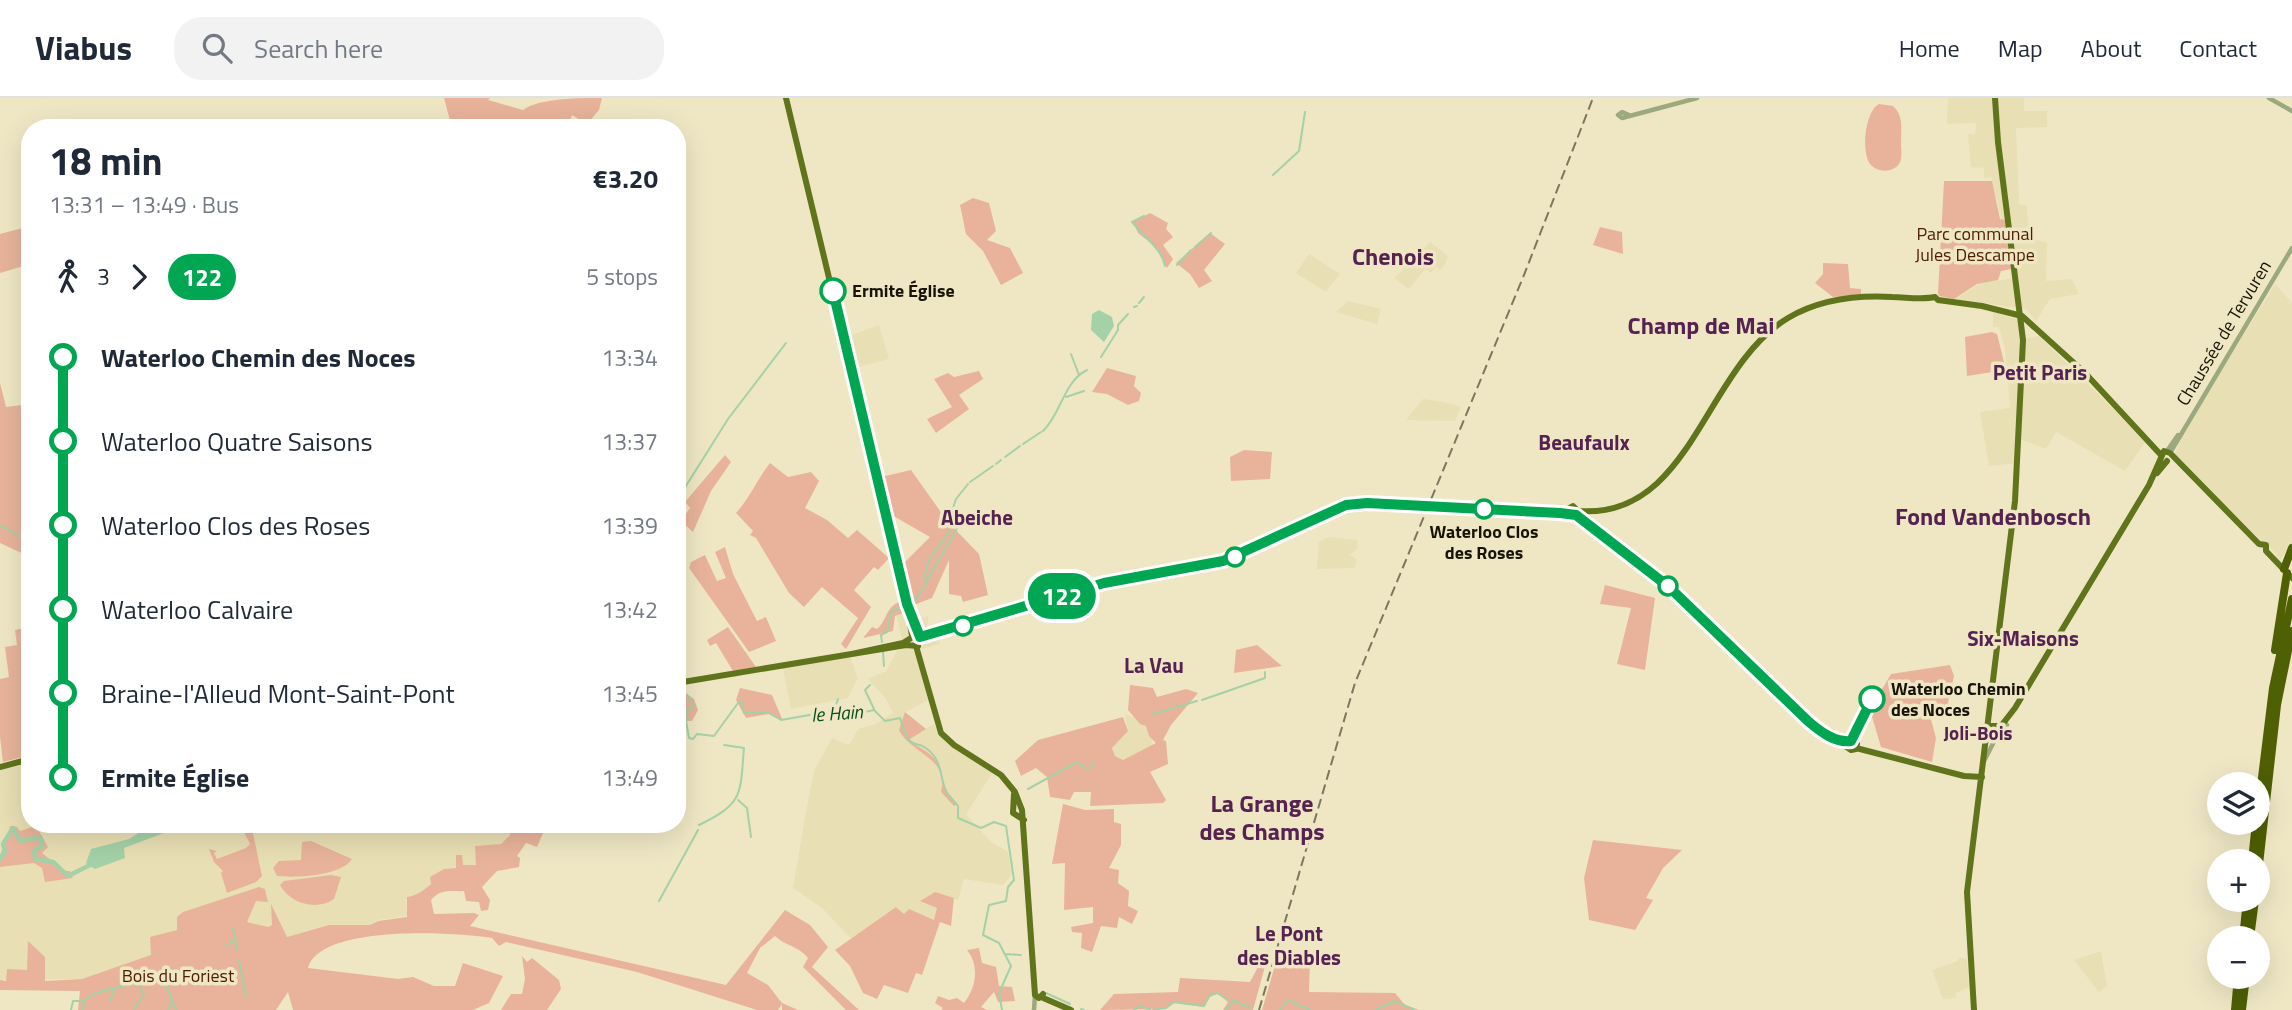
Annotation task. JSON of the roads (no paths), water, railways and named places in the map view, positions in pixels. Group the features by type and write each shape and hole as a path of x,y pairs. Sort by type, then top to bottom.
{"highway":[{"path":"2265,772 2285,571 2290,551"},
{"path":"2273,688 2292,599"},
{"path":"2266,772 2292,631"},
{"path":"2277,705 2292,657"},
{"path":"2235,1010 2237,989"},
{"path":"2242,1010 2244,989"}],"main road":[{"path":"786,98 927,685"},
{"path":"1975,1010 1966,904 2015,501 2023,329 1997,142 1995,98"},
{"path":"1577,513 1616,508 1653,489 1679,458 1731,372 1761,338 1780,323 1809,307 1830,301 1862,297 1901,297 2008,311 2033,323 2285,571"},
{"path":"2008,311 2020,303"},
{"path":"2023,329 2033,323"},
{"name":"Chaussée de Tervuren","path":"2005,722 2166,456"},
{"path":"686,682 897,647 1104,583 1223,561 1346,505 1421,505 1565,512 1573,506 1577,513 1669,587 1809,722 1838,741 1849,744 1851,750 1857,746 1964,776 1982,777"},
{"path":"852,654 916,641"},
{"path":"916,641 941,733 954,745 999,774 1017,797 1039,995 1070,1009"},
{"path":"897,647 911,648 920,659"},
{"path":"1988,726 1998,727 2005,722"},
{"path":"0,767 21,761"},
{"path":"1012,789 1019,813"}],"street":[{"path":"1626,115 1697,98"},
{"path":"2269,98 2292,111"},
{"name":"Chaussée de Tervuren","path":"2166,456 2292,248"},
{"path":"1984,761 1998,734 2007,725 2005,722"},
{"path":"1034,1010 1039,995"}],"waterway":[{"path":"1273,175 1299,151 1305,112"},
{"path":"1144,216 1132,222 1156,248 1165,266"},
{"path":"1195,247 1211,233"},
{"path":"1177,265 1191,250"},
{"path":"1139,303 1144,297"},
{"path":"1101,357 1118,330 1118,325 1128,314"},
{"path":"686,486 728,419 786,343"},
{"path":"1071,354 1079,375"},
{"path":"1043,431 1073,382 1087,370"},
{"path":"1066,397 1084,391"},
{"path":"1023,444 1041,432"},
{"path":"1005,457 1020,446"},
{"path":"996,464 1001,460"},
{"path":"970,482 993,466"},
{"path":"951,514 956,499 968,484"},
{"path":"913,603 926,584 927,565 948,534 953,517"},
{"path":"0,525 21,537"},
{"path":"927,581 959,525"},
{"path":"882,642 881,635 887,632 891,612 903,607"},
{"path":"883,652 884,666"},
{"path":"1202,700 1265,678 1265,672"},
{"path":"870,685 865,690 874,709"},
{"path":"687,695 694,705 687,711"},
{"path":"834,711 838,699"},
{"path":"1153,714 1197,701"},
{"name":"le Hain","path":"686,721 689,738 693,739 697,734 714,736 738,703 742,702 744,713 769,713 781,720 815,714 822,718 833,711 851,715 874,710 885,721 900,718 911,742 923,746 937,760 945,789 958,806 958,818 981,828 994,822 1006,826 1014,880 1008,887 1006,901 989,905 983,935 999,943 1011,966 999,993 1002,1010"},
{"path":"686,712 686,721"},
{"path":"699,825 732,803 740,787 744,748 724,745"},
{"path":"1028,789 1077,762 1087,769 1095,763"},
{"path":"738,800 747,808 751,837"},
{"name":"le Hain","path":"0,859 5,851 3,844 13,828 20,841 40,837 42,846 34,851 35,859 53,862 68,876 94,863"},
{"path":"659,901 698,830"},
{"path":"233,928 237,950"},
{"path":"226,946 234,940"},
{"path":"1005,954 1021,955"},
{"path":"239,960 246,997"},
{"path":"71,1010 73,1001 83,1001 95,993 167,975"},
{"path":"157,981 168,989 172,1001 168,1010"},
{"path":"134,1009 144,994 138,984"},
{"path":"110,1002 114,990"},
{"path":"1046,993 1070,1004"},
{"path":"1153,1010 1166,1008 1174,1002 1204,1006 1209,996 1217,993 1229,1000"},
{"path":"1233,1000 1250,1008"},
{"path":"1280,1010 1288,1000 1310,1010"},
{"path":"82,1010 85,1001"},
{"path":"1376,1010 1394,1001 1415,1010"},
{"path":"173,1002 176,1010"},
{"path":"1227,1009 1233,1002"},
{"path":"1134,1010 1140,1006 1150,1010"}],"railway":[{"path":"1259,1010 1355,683 1524,275 1593,98"}],"place":[{"name":"Ermite Église","path":"833,291"},
{"name":"Waterloo Clos des Roses","path":"1484,509"},
{"name":"Waterloo Chemin des Noces","path":"1872,699"}],"district":[{"name":"Chenois","path":"1393,257"},
{"name":"Champ de Mai","path":"1701,326"},
{"name":"Petit Paris","path":"2040,373"},
{"name":"Beaufaulx","path":"1584,443"},
{"name":"Fond Vandenbosch","path":"1993,517"},
{"name":"Abeiche","path":"977,518"},
{"name":"Six-Maisons","path":"2023,639"},
{"name":"La Vau","path":"1154,666"},
{"name":"Joli-Bois","path":"1978,733"},
{"name":"La Grange des Champs","path":"1262,818"},
{"name":"Le Pont des Diables","path":"1289,946"}],"park label":[{"name":"Parc communal Jules Descampe","path":"1975,244"},
{"name":"Bois du Foriest","path":"178,976"}]}
